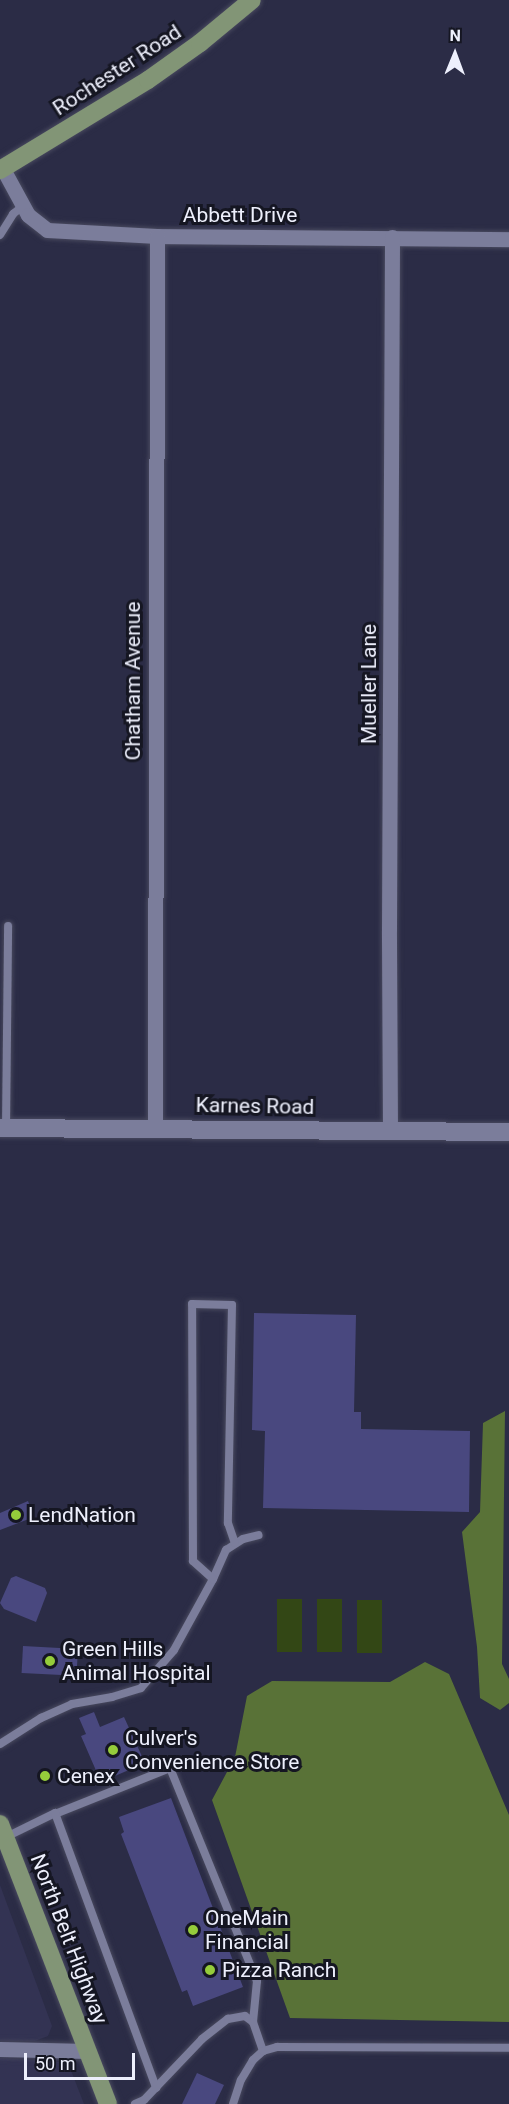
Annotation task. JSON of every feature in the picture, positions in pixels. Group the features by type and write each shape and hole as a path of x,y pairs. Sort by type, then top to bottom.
{"main road":[{"name":"Rochester Road","path":"2,170 148,80 200,43 252,0"},
{"name":"North Belt Highway","path":"3,1831 108,2104"}],"street":[{"name":"Abbett Drive","path":"2,170 28,215 47,230 157,236 509,239"},
{"name":"Chatham Avenue","path":"155,1127 157,236"},
{"name":"Mueller Lane","path":"390,1131 392,237"},
{"name":"Karnes Road","path":"3,1128 155,1127 509,1132"},
{"path":"0,2049 88,2050"}],"lane":[{"path":"0,235 13,214 23,206"},
{"path":"3,1128 8,926"},
{"path":"213,1579 193,1561 192,1304 232,1305 228,1523 235,1543"},
{"path":"0,1744 41,1718 72,1704 112,1697 141,1688 174,1650 213,1579 226,1550 235,1543 259,1535"},
{"path":"3,1831 55,1814 170,1768 257,1981 253,2022 263,2051"},
{"path":"55,1814 156,2088"},
{"path":"135,2104 144,2100 202,2038 228,2019 245,2016 253,2022"},
{"path":"233,2104 241,2080 253,2060 263,2051 277,2047 509,2048"}],"shaded area":[{"path":"0,1885 52,2026 48,2036 35,2041 0,2041"},
{"path":"0,2058 60,2062 70,2068 84,2104 0,2104"}],"green space":[{"path":"505,1411 502,1664 509,1679 509,1703 500,1710 480,1698 477,1647 462,1532 480,1512 483,1423"},
{"path":"277,1599 302,1599 302,1652 277,1652"},
{"path":"317,1599 342,1599 342,1652 317,1652"},
{"path":"357,1600 382,1600 382,1653 357,1653"},
{"path":"425,1662 449,1674 509,1815 509,2022 290,2018 212,1800 235,1757 247,1696 272,1681 390,1682"}],"building":[{"path":"254,1313 356,1315 354,1412 361,1412 361,1429 470,1431 469,1512 263,1508 265,1431 252,1430"},
{"name":"LendNation","path":"28,1501 34,1517 0,1530 0,1513"},
{"path":"16,1576 45,1588 47,1593 36,1622 4,1609 0,1603 11,1578"},
{"name":"Green Hills Animal Hospital","path":"23,1646 78,1649 77,1676 22,1673"},
{"name":"Culver's Convenience Store","path":"94,1712 100,1727 124,1717 145,1763 101,1782 81,1736 86,1734 79,1718"},
{"path":"171,1798 243,1987 193,2006 187,1990 182,1992 121,1834 124,1832 119,1817"},
{"path":"197,2073 224,2085 215,2104 182,2104"}],"place":[{"name":"LendNation","path":"16,1515"},
{"name":"Green Hills Animal Hospital","path":"50,1661"},
{"name":"Culver's Convenience Store","path":"113,1750"},
{"name":"Cenex","path":"45,1776"},
{"name":"OneMain Financial","path":"193,1930"},
{"name":"Pizza Ranch","path":"210,1970"}]}
